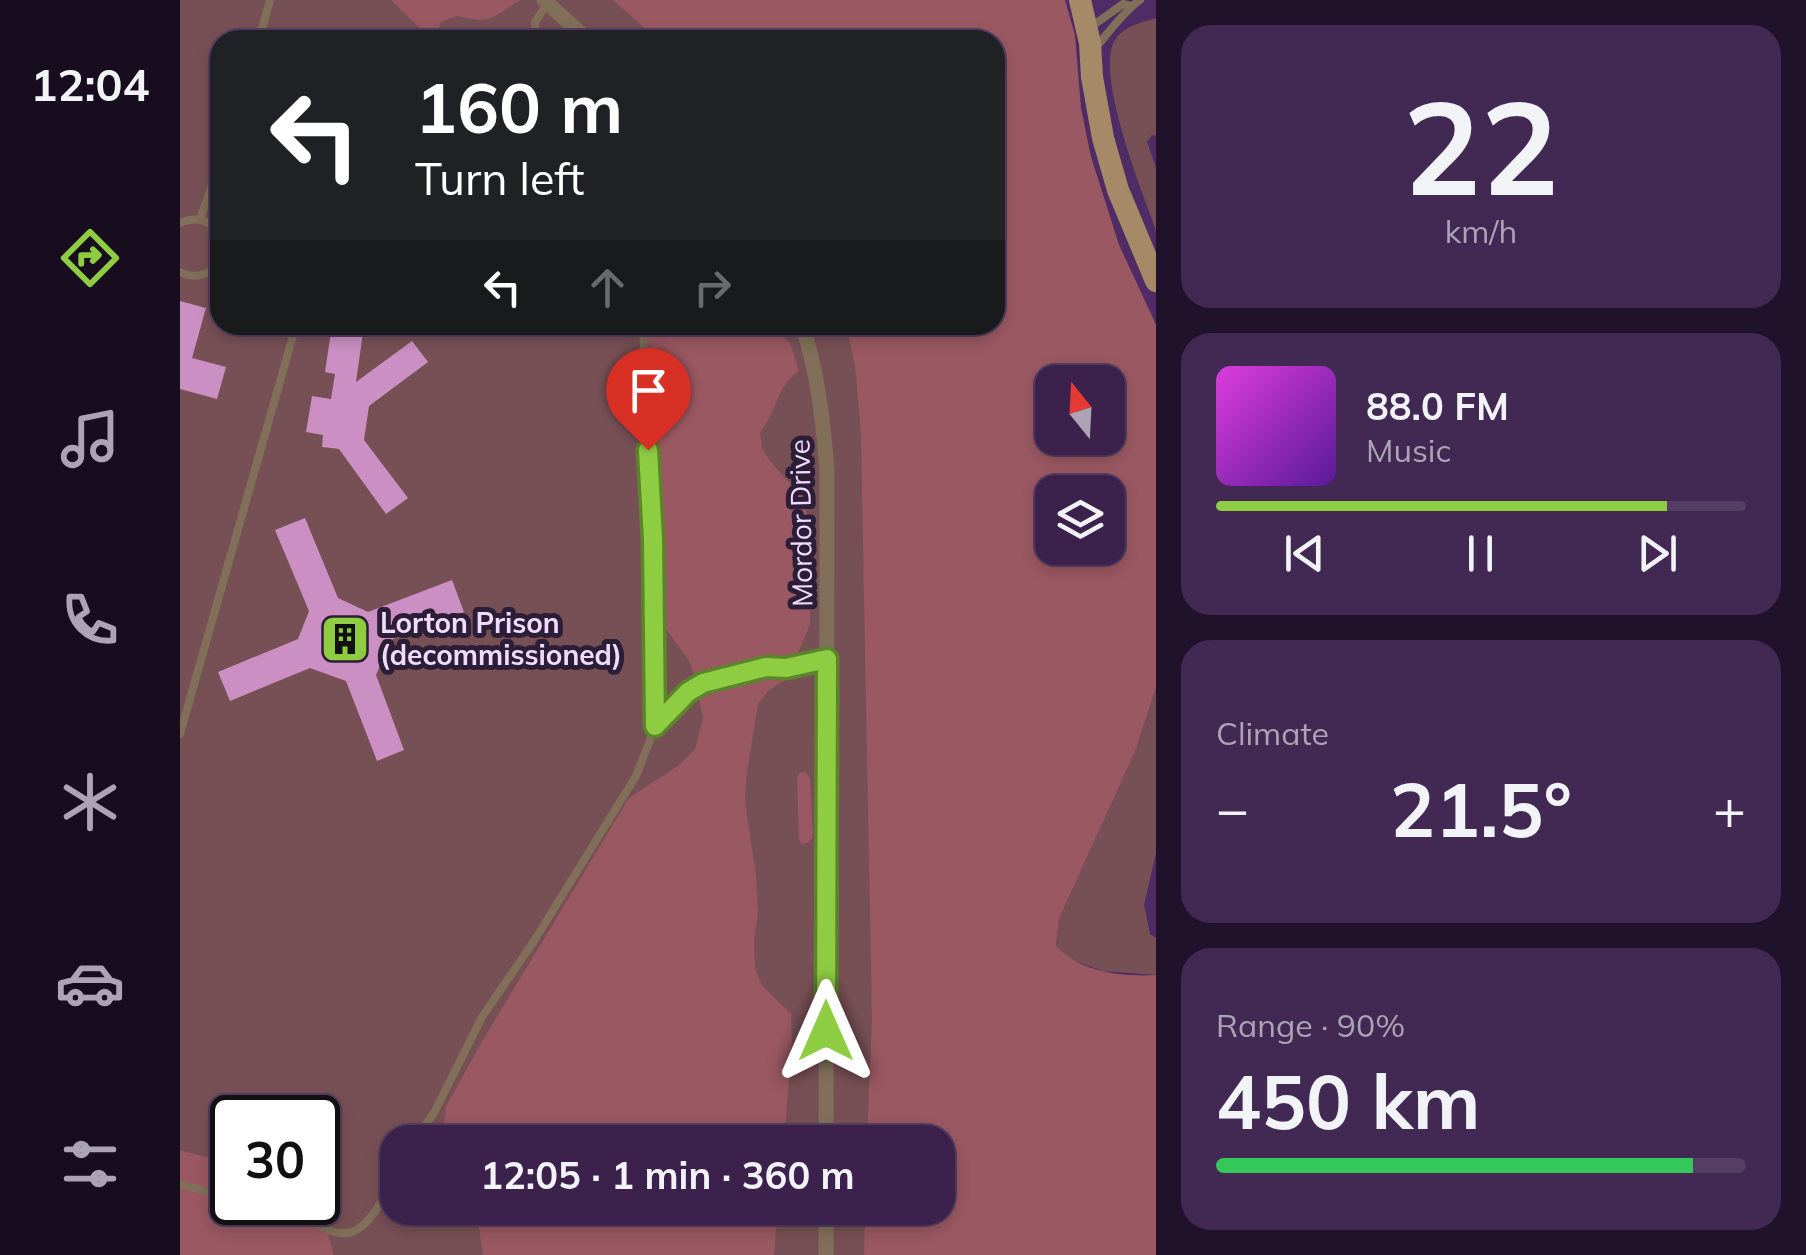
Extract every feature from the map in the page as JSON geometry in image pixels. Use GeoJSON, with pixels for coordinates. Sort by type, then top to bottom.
{"type":"FeatureCollection","features":[{"type":"Feature","properties":{"kind":"main road"},"geometry":{"type":"LineString","coordinates":[[1080,0],[1103,138],[1118,190],[1156,281]]}},
{"type":"Feature","properties":{"kind":"street"},"geometry":{"type":"LineString","coordinates":[[546,2],[577,30]]}},
{"type":"Feature","properties":{"kind":"street","name":"Mordor Drive"},"geometry":{"type":"LineString","coordinates":[[805,335],[823,413],[827,470],[826,1125]]}},
{"type":"Feature","properties":{"kind":"street"},"geometry":{"type":"LineString","coordinates":[[826,1225],[826,1255]]}},
{"type":"Feature","properties":{"kind":"lane"},"geometry":{"type":"LineString","coordinates":[[262,30],[270,0]]}},
{"type":"Feature","properties":{"kind":"lane"},"geometry":{"type":"LineString","coordinates":[[536,30],[535,22],[546,2]]}},
{"type":"Feature","properties":{"kind":"lane"},"geometry":{"type":"LineString","coordinates":[[1087,29],[1123,4],[1135,3]]}},
{"type":"Feature","properties":{"kind":"lane"},"geometry":{"type":"LineString","coordinates":[[1091,53],[1135,3]]}},
{"type":"Feature","properties":{"kind":"lane"},"geometry":{"type":"LineString","coordinates":[[200,220],[210,191]]}},
{"type":"Feature","properties":{"kind":"lane"},"geometry":{"type":"LineString","coordinates":[[180,223],[192,219],[210,224]]}},
{"type":"Feature","properties":{"kind":"lane"},"geometry":{"type":"LineString","coordinates":[[180,272],[195,276],[210,271]]}},
{"type":"Feature","properties":{"kind":"lane"},"geometry":{"type":"LineString","coordinates":[[180,734],[293,335]]}},
{"type":"Feature","properties":{"kind":"lane"},"geometry":{"type":"LineString","coordinates":[[426,1125],[482,1017],[636,776],[655,726],[653,540],[643,335]]}},
{"type":"Feature","properties":{"kind":"lane"},"geometry":{"type":"LineString","coordinates":[[655,726],[688,692],[703,683],[766,667],[786,668],[827,659]]}},
{"type":"Feature","properties":{"kind":"lane"},"geometry":{"type":"LineString","coordinates":[[180,1184],[210,1192]]}},
{"type":"Feature","properties":{"kind":"lane"},"geometry":{"type":"LineString","coordinates":[[316,1225],[346,1234],[353,1232],[367,1222],[380,1201]]}},
{"type":"Feature","properties":{"kind":"shaded area"},"geometry":{"type":"Polygon","coordinates":[[[180,0],[887,0],[941,30],[210,30],[210,335],[1005,335],[1005,308],[1091,157],[1119,245],[1156,325],[1156,615],[960,1034],[1156,1255],[180,1255],[180,0]]]}},
{"type":"Feature","properties":{"kind":"shaded area"},"geometry":{"type":"Polygon","coordinates":[[[391,0],[520,0],[492,18],[457,16],[441,22],[438,30],[422,30],[391,0]]]}},
{"type":"Feature","properties":{"kind":"shaded area"},"geometry":{"type":"Polygon","coordinates":[[[613,0],[1065,0],[1075,35],[1081,108],[1091,157],[1119,245],[1156,325],[1156,688],[1135,752],[1059,919],[1056,946],[1077,962],[1102,971],[1156,975],[1156,1255],[864,1255],[865,1225],[955,1225],[955,1125],[868,1125],[872,1019],[861,435],[848,335],[1005,335],[1005,30],[647,30],[613,0]]]}},
{"type":"Feature","properties":{"kind":"shaded area"},"geometry":{"type":"Polygon","coordinates":[[[1156,18],[1156,136],[1152,135],[1147,142],[1156,168],[1156,230],[1115,105],[1110,56],[1123,31],[1156,18]]]}},
{"type":"Feature","properties":{"kind":"shaded area"},"geometry":{"type":"Polygon","coordinates":[[[648,335],[781,335],[790,343],[799,371],[785,386],[760,432],[762,448],[770,461],[804,500],[810,625],[787,678],[768,691],[758,704],[745,802],[756,875],[755,968],[761,984],[791,1014],[785,1125],[444,1125],[446,1106],[483,1040],[629,798],[678,766],[695,749],[703,718],[689,661],[666,629],[648,335]]]}},
{"type":"Feature","properties":{"kind":"shaded area"},"geometry":{"type":"Polygon","coordinates":[[[1156,688],[1156,853],[1144,905],[1150,934],[1156,938],[1156,975],[1103,971],[1069,959],[1056,947],[1059,919],[1135,752],[1156,688]]]}},
{"type":"Feature","properties":{"kind":"shaded area"},"geometry":{"type":"Polygon","coordinates":[[[800,772],[810,778],[813,837],[802,844],[797,778],[800,772]]]}},
{"type":"Feature","properties":{"kind":"shaded area"},"geometry":{"type":"Polygon","coordinates":[[[180,1150],[210,1158],[210,1225],[325,1225],[334,1255],[180,1255],[180,1150]]]}},
{"type":"Feature","properties":{"kind":"shaded area"},"geometry":{"type":"Polygon","coordinates":[[[479,1225],[777,1225],[774,1255],[483,1255],[479,1225]]]}},
{"type":"Feature","properties":{"kind":"building"},"geometry":{"type":"Polygon","coordinates":[[[180,301],[206,308],[192,358],[226,367],[217,399],[180,389],[180,301]]]}},
{"type":"Feature","properties":{"kind":"building"},"geometry":{"type":"Polygon","coordinates":[[[331,335],[363,335],[356,382],[412,341],[428,362],[369,406],[364,440],[408,498],[386,514],[339,449],[322,447],[323,435],[306,432],[312,396],[331,399],[335,374],[325,372],[331,335]]]}},
{"type":"Feature","properties":{"kind":"building","name":"Lorton Prison (decommissioned)"},"geometry":{"type":"Polygon","coordinates":[[[305,518],[338,598],[368,612],[452,580],[464,612],[391,640],[376,675],[404,750],[377,761],[346,681],[310,668],[230,701],[218,672],[298,639],[309,611],[275,530],[305,518]]]}},
{"type":"Feature","properties":{"kind":"place","name":"Lorton Prison (decommissioned)"},"geometry":{"type":"Point","coordinates":[345,639]}},
{"type":"Feature","properties":{"kind":"route"},"geometry":{"type":"LineString","coordinates":[[648,450],[655,726],[688,692],[703,683],[766,667],[786,668],[827,659],[826,1031]]}}]}
